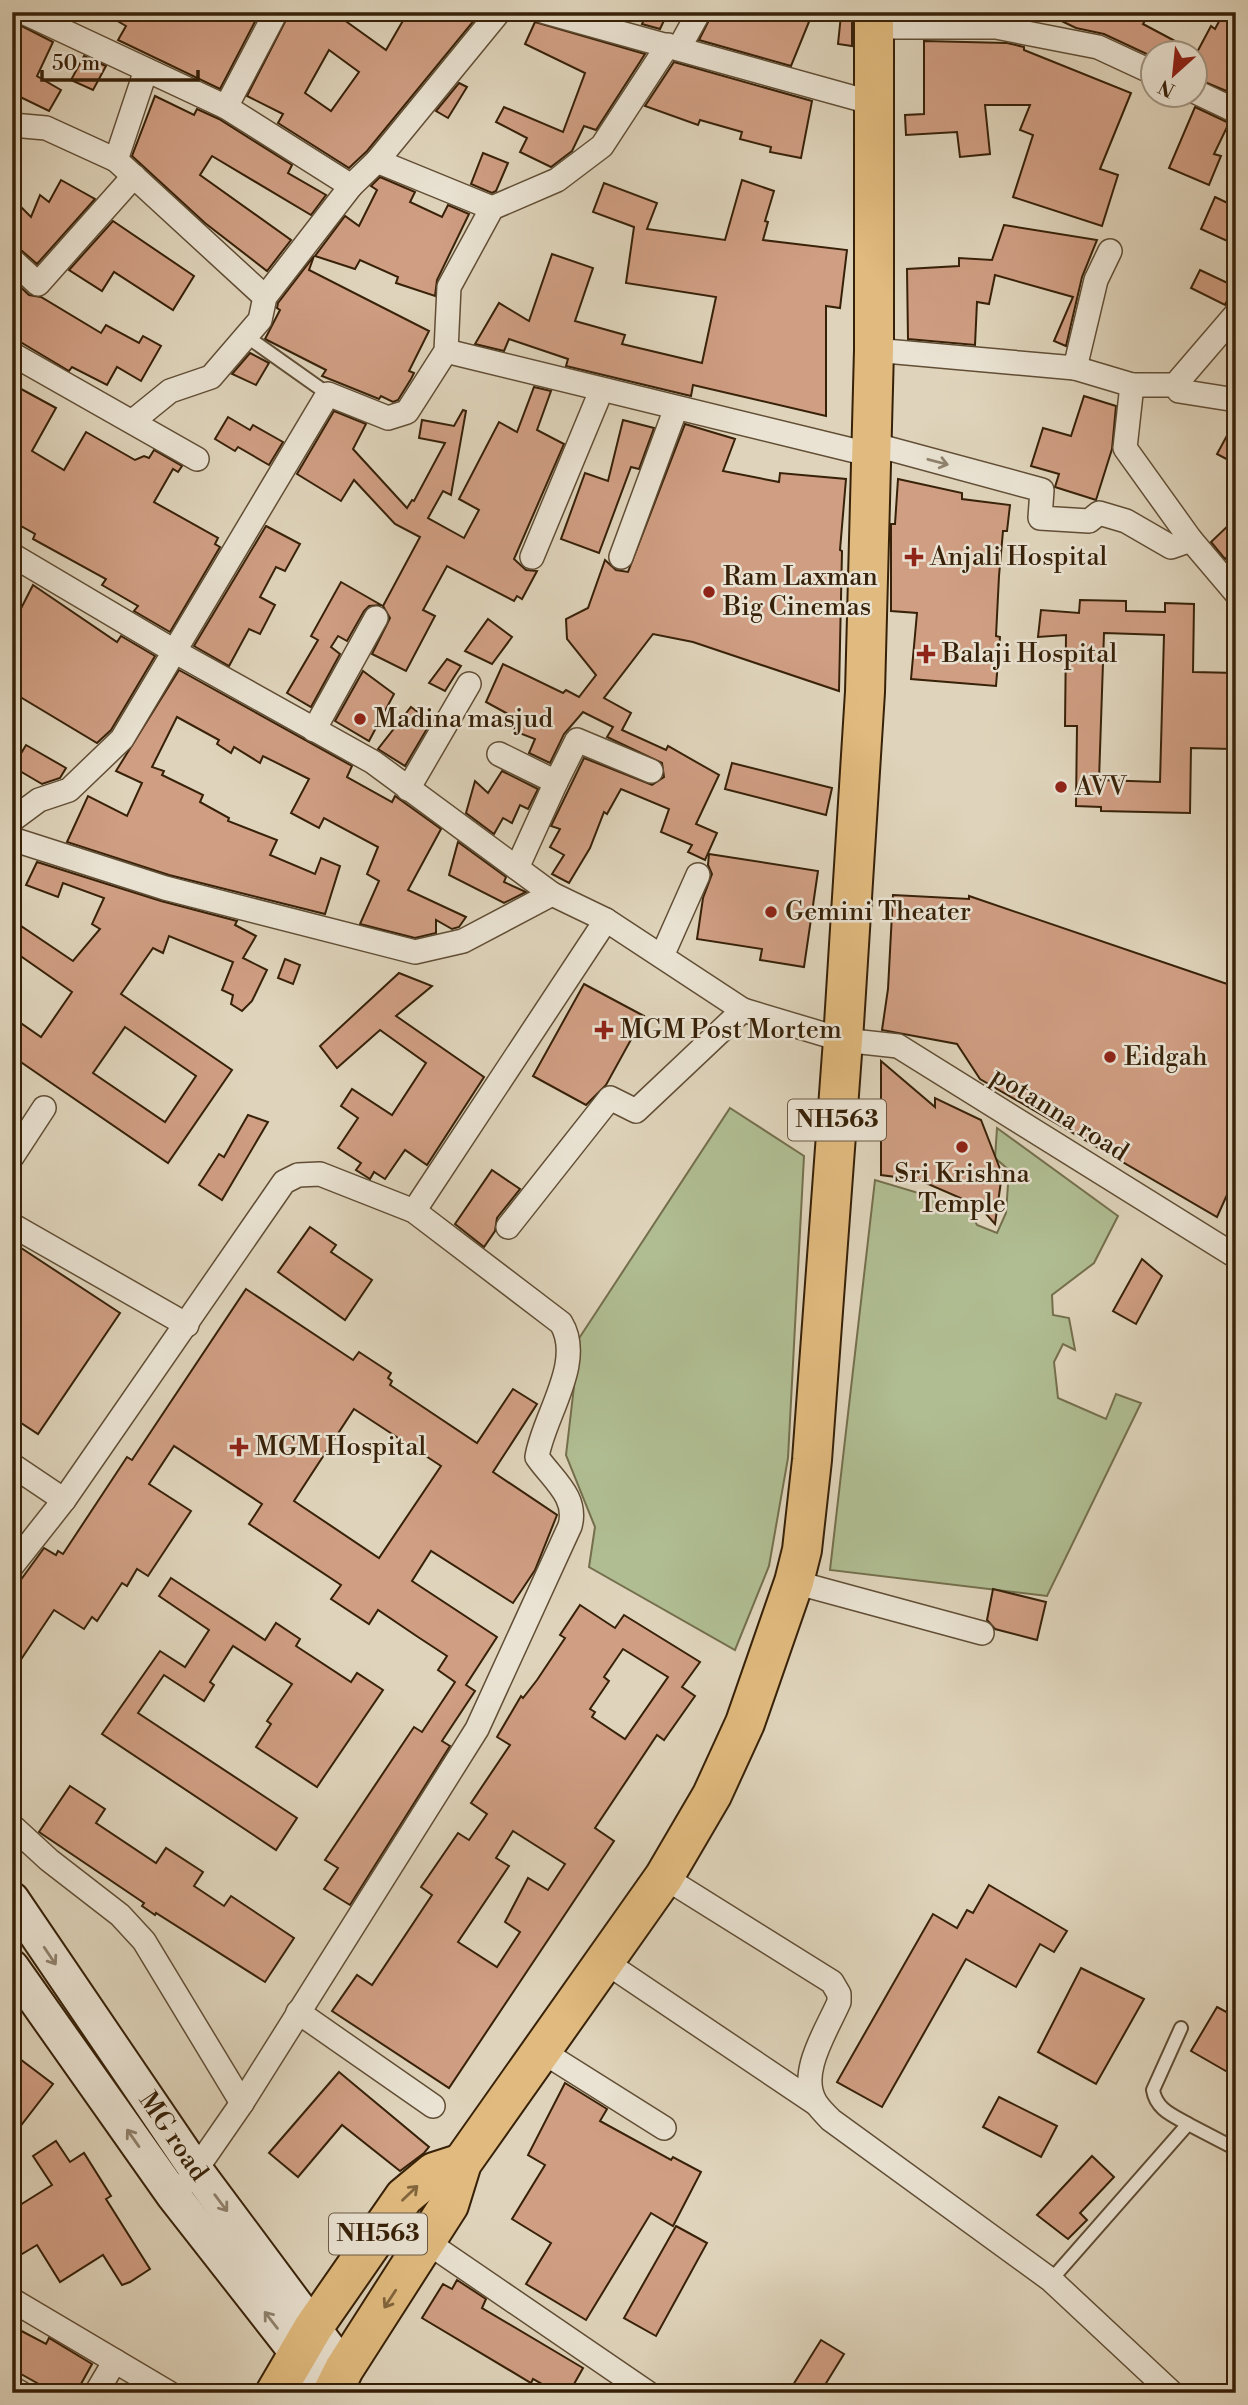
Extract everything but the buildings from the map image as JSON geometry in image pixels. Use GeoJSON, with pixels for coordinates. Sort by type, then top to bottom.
{"type":"FeatureCollection","features":[{"type":"Feature","properties":{"kind":"highway","name":"NH563"},"geometry":{"type":"LineString","coordinates":[[335,2385],[449,2205],[462,2162],[664,1877],[712,1795],[745,1723],[794,1582],[802,1550],[812,1460],[843,1040],[865,692],[874,350],[874,20]]}},
{"type":"Feature","properties":{"kind":"highway","name":"NH563"},"geometry":{"type":"LineString","coordinates":[[275,2393],[305,2340],[404,2197],[434,2172],[462,2162]]}},
{"type":"Feature","properties":{"kind":"main road","name":"MG road"},"geometry":{"type":"LineString","coordinates":[[12,1899],[196,2171],[335,2385]]}},
{"type":"Feature","properties":{"kind":"main road","name":"MG road"},"geometry":{"type":"LineString","coordinates":[[12,1967],[173,2195],[305,2340]]}},
{"type":"Feature","properties":{"kind":"street"},"geometry":{"type":"LineString","coordinates":[[23,12],[226,107],[351,186]]}},
{"type":"Feature","properties":{"kind":"street"},"geometry":{"type":"LineString","coordinates":[[226,107],[276,12]]}},
{"type":"Feature","properties":{"kind":"street"},"geometry":{"type":"LineString","coordinates":[[133,421],[170,391],[211,377],[260,320],[265,297],[351,186],[377,161],[499,12]]}},
{"type":"Feature","properties":{"kind":"street"},"geometry":{"type":"LineString","coordinates":[[545,12],[873,103]]}},
{"type":"Feature","properties":{"kind":"street"},"geometry":{"type":"LineString","coordinates":[[12,820],[39,800],[69,790],[122,739],[328,394],[388,418],[395,418],[407,412],[446,351],[449,287],[492,208],[557,180],[602,146],[699,12]]}},
{"type":"Feature","properties":{"kind":"street"},"geometry":{"type":"LineString","coordinates":[[874,20],[996,27],[1098,47],[1140,67]]}},
{"type":"Feature","properties":{"kind":"street"},"geometry":{"type":"LineString","coordinates":[[117,160],[146,70]]}},
{"type":"Feature","properties":{"kind":"street"},"geometry":{"type":"LineString","coordinates":[[1210,99],[1236,111]]}},
{"type":"Feature","properties":{"kind":"street"},"geometry":{"type":"LineString","coordinates":[[12,125],[46,128],[117,160],[265,297]]}},
{"type":"Feature","properties":{"kind":"street"},"geometry":{"type":"LineString","coordinates":[[377,161],[492,208]]}},
{"type":"Feature","properties":{"kind":"street"},"geometry":{"type":"LineString","coordinates":[[12,260],[38,284],[134,176]]}},
{"type":"Feature","properties":{"kind":"street"},"geometry":{"type":"LineString","coordinates":[[1075,368],[1096,280],[1110,251]]}},
{"type":"Feature","properties":{"kind":"street"},"geometry":{"type":"LineString","coordinates":[[874,350],[1075,368],[1132,385],[1175,385],[1236,314]]}},
{"type":"Feature","properties":{"kind":"street"},"geometry":{"type":"LineString","coordinates":[[446,351],[601,391],[1042,490],[1040,518],[1089,521],[1099,513],[1126,521],[1171,547],[1191,540]]}},
{"type":"Feature","properties":{"kind":"street"},"geometry":{"type":"LineString","coordinates":[[12,354],[197,459]]}},
{"type":"Feature","properties":{"kind":"street"},"geometry":{"type":"LineString","coordinates":[[1132,385],[1125,448],[1191,540],[1235,590]]}},
{"type":"Feature","properties":{"kind":"street"},"geometry":{"type":"LineString","coordinates":[[1175,385],[1179,391],[1236,400]]}},
{"type":"Feature","properties":{"kind":"street"},"geometry":{"type":"LineString","coordinates":[[532,557],[601,391]]}},
{"type":"Feature","properties":{"kind":"street"},"geometry":{"type":"LineString","coordinates":[[621,556],[676,408]]}},
{"type":"Feature","properties":{"kind":"street","name":"potanna road"},"geometry":{"type":"LineString","coordinates":[[12,555],[174,651],[373,762],[552,894],[606,920],[743,1010],[843,1040],[898,1046],[1235,1252]]}},
{"type":"Feature","properties":{"kind":"street"},"geometry":{"type":"LineString","coordinates":[[314,730],[376,618]]}},
{"type":"Feature","properties":{"kind":"street"},"geometry":{"type":"LineString","coordinates":[[408,789],[469,684]]}},
{"type":"Feature","properties":{"kind":"street"},"geometry":{"type":"LineString","coordinates":[[516,868],[577,740],[651,771]]}},
{"type":"Feature","properties":{"kind":"street"},"geometry":{"type":"LineString","coordinates":[[499,754],[556,782]]}},
{"type":"Feature","properties":{"kind":"street"},"geometry":{"type":"LineString","coordinates":[[12,839],[165,888],[415,952],[463,941],[552,894]]}},
{"type":"Feature","properties":{"kind":"street"},"geometry":{"type":"LineString","coordinates":[[662,956],[698,875]]}},
{"type":"Feature","properties":{"kind":"street"},"geometry":{"type":"LineString","coordinates":[[414,1210],[606,920]]}},
{"type":"Feature","properties":{"kind":"street"},"geometry":{"type":"LineString","coordinates":[[508,1227],[610,1098],[636,1111],[743,1010]]}},
{"type":"Feature","properties":{"kind":"street"},"geometry":{"type":"LineString","coordinates":[[12,1157],[44,1108]]}},
{"type":"Feature","properties":{"kind":"street"},"geometry":{"type":"LineString","coordinates":[[12,1566],[64,1500],[284,1182],[298,1175],[320,1174],[414,1210],[561,1323],[567,1332],[565,1371],[540,1438],[537,1457],[570,1501],[574,1511],[477,1729],[242,2103],[196,2171],[173,2195]]}},
{"type":"Feature","properties":{"kind":"street"},"geometry":{"type":"LineString","coordinates":[[12,1225],[187,1325]]}},
{"type":"Feature","properties":{"kind":"street"},"geometry":{"type":"LineString","coordinates":[[12,1465],[64,1500]]}},
{"type":"Feature","properties":{"kind":"street"},"geometry":{"type":"LineString","coordinates":[[794,1582],[982,1633]]}},
{"type":"Feature","properties":{"kind":"street"},"geometry":{"type":"LineString","coordinates":[[12,1826],[49,1860],[120,1914],[144,1941],[242,2103]]}},
{"type":"Feature","properties":{"kind":"street"},"geometry":{"type":"LineString","coordinates":[[664,1877],[832,1982],[839,1994],[839,2002],[811,2066],[809,2086],[815,2103]]}},
{"type":"Feature","properties":{"kind":"street"},"geometry":{"type":"LineString","coordinates":[[604,1961],[815,2103],[831,2120],[1051,2280],[1172,2393]]}},
{"type":"Feature","properties":{"kind":"street"},"geometry":{"type":"LineString","coordinates":[[298,2012],[433,2106]]}},
{"type":"Feature","properties":{"kind":"street"},"geometry":{"type":"LineString","coordinates":[[540,2050],[664,2128]]}},
{"type":"Feature","properties":{"kind":"street"},"geometry":{"type":"LineString","coordinates":[[427,2242],[648,2393]]}},
{"type":"Feature","properties":{"kind":"street"},"geometry":{"type":"LineString","coordinates":[[12,2300],[169,2393]]}},
{"type":"Feature","properties":{"kind":"street"},"geometry":{"type":"LineString","coordinates":[[96,2393],[115,2361]]}},
{"type":"Feature","properties":{"kind":"street"},"geometry":{"type":"LineString","coordinates":[[12,2388],[21,2393]]}},
{"type":"Feature","properties":{"kind":"lane"},"geometry":{"type":"LineString","coordinates":[[246,336],[328,394]]}},
{"type":"Feature","properties":{"kind":"lane"},"geometry":{"type":"LineString","coordinates":[[1181,2028],[1153,2090],[1154,2099],[1162,2110],[1236,2149]]}},
{"type":"Feature","properties":{"kind":"lane"},"geometry":{"type":"LineString","coordinates":[[1051,2280],[1188,2124]]}},
{"type":"Feature","properties":{"kind":"green space"},"geometry":{"type":"Polygon","coordinates":[[[730,1108],[804,1156],[788,1458],[769,1566],[735,1650],[589,1567],[595,1527],[566,1455],[575,1378],[574,1346],[730,1108]]]}},
{"type":"Feature","properties":{"kind":"green space"},"geometry":{"type":"Polygon","coordinates":[[[997,1128],[1118,1216],[1094,1263],[1052,1295],[1053,1315],[1069,1318],[1075,1350],[1063,1344],[1054,1362],[1058,1398],[1106,1419],[1116,1394],[1141,1403],[1047,1596],[830,1570],[875,1180],[969,1208],[977,1225],[997,1233],[1006,1213],[1009,1170],[995,1158],[997,1128]]]}},
{"type":"Feature","properties":{"kind":"place","name":"Anjali Hospital"},"geometry":{"type":"Point","coordinates":[914,557]}},
{"type":"Feature","properties":{"kind":"place","name":"Ram Laxman Big Cinemas"},"geometry":{"type":"Point","coordinates":[709,592]}},
{"type":"Feature","properties":{"kind":"place","name":"Balaji Hospital"},"geometry":{"type":"Point","coordinates":[926,654]}},
{"type":"Feature","properties":{"kind":"place","name":"Madina masjud"},"geometry":{"type":"Point","coordinates":[360,719]}},
{"type":"Feature","properties":{"kind":"place","name":"AVV"},"geometry":{"type":"Point","coordinates":[1061,787]}},
{"type":"Feature","properties":{"kind":"place","name":"Gemini Theater"},"geometry":{"type":"Point","coordinates":[771,912]}},
{"type":"Feature","properties":{"kind":"place","name":"MGM Post Mortem"},"geometry":{"type":"Point","coordinates":[604,1030]}},
{"type":"Feature","properties":{"kind":"place","name":"Eidgah"},"geometry":{"type":"Point","coordinates":[1110,1057]}},
{"type":"Feature","properties":{"kind":"place","name":"Sri Krishna Temple"},"geometry":{"type":"Point","coordinates":[962,1147]}},
{"type":"Feature","properties":{"kind":"place","name":"MGM Hospital"},"geometry":{"type":"Point","coordinates":[239,1447]}}]}
